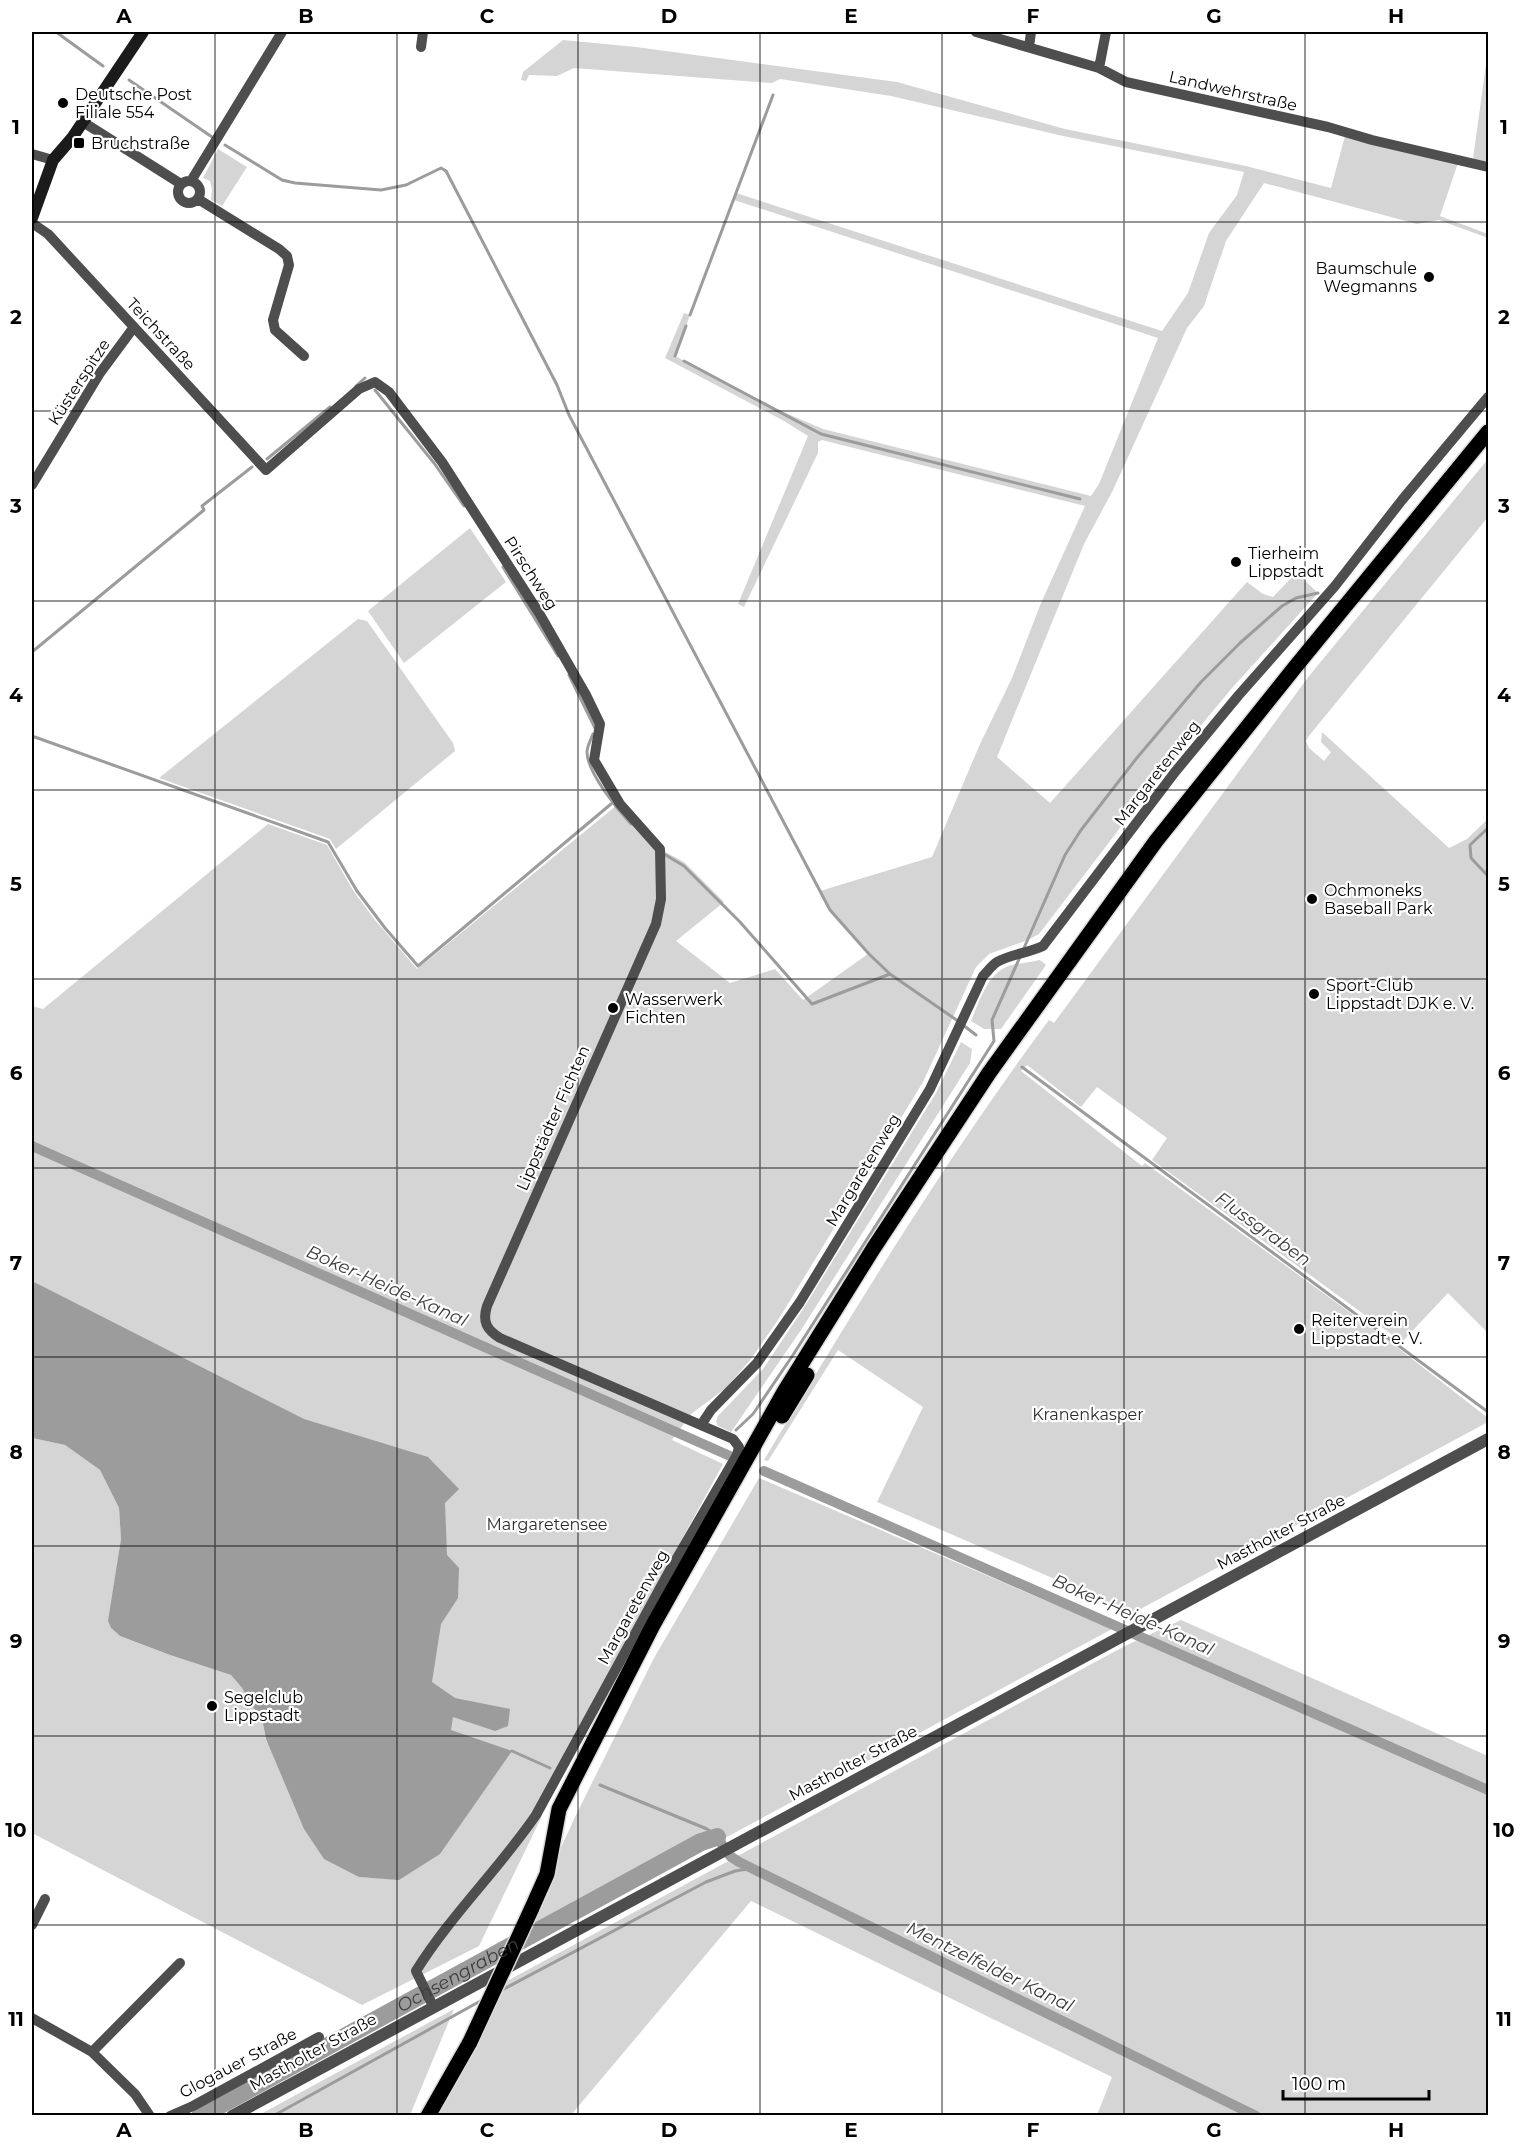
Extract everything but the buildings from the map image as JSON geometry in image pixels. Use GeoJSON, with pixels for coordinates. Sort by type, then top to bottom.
{"type":"FeatureCollection","features":[{"type":"Feature","properties":{"kind":"main road"},"geometry":{"type":"LineString","coordinates":[[32,218],[53,160],[83,122],[143,32]]}},
{"type":"Feature","properties":{"kind":"main road"},"geometry":{"type":"LineString","coordinates":[[534,1911],[547,1874],[559,1809],[653,1625],[784,1392],[873,1249],[989,1072],[1156,841],[1288,675],[1488,432]]}},
{"type":"Feature","properties":{"kind":"main road"},"geometry":{"type":"LineString","coordinates":[[436,2115],[552,1875],[568,1814],[649,1655],[779,1421],[881,1254],[998,1078],[1164,847],[1488,448]]}},
{"type":"Feature","properties":{"kind":"main road"},"geometry":{"type":"LineString","coordinates":[[428,2115],[472,2042]]}},
{"type":"Feature","properties":{"kind":"street"},"geometry":{"type":"LineString","coordinates":[[198,199],[189,203],[182,200],[178,190],[186,182],[282,32]]}},
{"type":"Feature","properties":{"kind":"street"},"geometry":{"type":"LineString","coordinates":[[421,47],[423,32]]}},
{"type":"Feature","properties":{"kind":"street","name":"Landwehrstraße"},"geometry":{"type":"LineString","coordinates":[[975,32],[1099,68],[1126,82],[1488,167]]}},
{"type":"Feature","properties":{"kind":"street"},"geometry":{"type":"LineString","coordinates":[[1029,47],[1031,32]]}},
{"type":"Feature","properties":{"kind":"street"},"geometry":{"type":"LineString","coordinates":[[1099,68],[1106,32]]}},
{"type":"Feature","properties":{"kind":"street"},"geometry":{"type":"LineString","coordinates":[[83,122],[200,188],[198,199]]}},
{"type":"Feature","properties":{"kind":"street"},"geometry":{"type":"LineString","coordinates":[[32,154],[53,160]]}},
{"type":"Feature","properties":{"kind":"street"},"geometry":{"type":"LineString","coordinates":[[198,199],[287,256],[289,265],[273,320],[275,330],[304,356]]}},
{"type":"Feature","properties":{"kind":"street","name":"Teichstraße"},"geometry":{"type":"LineString","coordinates":[[32,223],[48,234],[266,470]]}},
{"type":"Feature","properties":{"kind":"street","name":"Küsterspitze"},"geometry":{"type":"LineString","coordinates":[[32,485],[100,373],[134,327]]}},
{"type":"Feature","properties":{"kind":"street","name":"Pirschweg"},"geometry":{"type":"LineString","coordinates":[[266,470],[359,389],[375,382],[389,392],[442,462],[539,613],[586,694],[600,724],[594,760],[620,804],[660,849],[661,899],[656,924]]}},
{"type":"Feature","properties":{"kind":"street","name":"Margaretenweg"},"geometry":{"type":"LineString","coordinates":[[432,2003],[416,1971],[435,1940],[513,1848],[536,1815],[670,1570],[737,1455],[739,1447],[733,1439],[701,1425],[711,1410],[757,1363],[800,1302],[930,1089],[983,976],[996,963],[1043,946],[1182,764],[1238,696],[1335,586],[1402,500],[1488,397]]}},
{"type":"Feature","properties":{"kind":"street","name":"Lippstädter Fichten"},"geometry":{"type":"LineString","coordinates":[[656,924],[487,1306],[486,1325],[500,1338],[701,1425]]}},
{"type":"Feature","properties":{"kind":"street","name":"Mastholter Straße"},"geometry":{"type":"LineString","coordinates":[[232,2115],[432,2003],[715,1856],[1488,1439]]}},
{"type":"Feature","properties":{"kind":"street"},"geometry":{"type":"LineString","coordinates":[[32,1925],[45,1899]]}},
{"type":"Feature","properties":{"kind":"street"},"geometry":{"type":"LineString","coordinates":[[92,2052],[180,1963]]}},
{"type":"Feature","properties":{"kind":"street"},"geometry":{"type":"LineString","coordinates":[[32,2018],[92,2052],[135,2094],[150,2115]]}},
{"type":"Feature","properties":{"kind":"street","name":"Glogauer Straße"},"geometry":{"type":"LineString","coordinates":[[170,2115],[193,2106],[319,2037]]}},
{"type":"Feature","properties":{"kind":"green space"},"geometry":{"type":"Polygon","coordinates":[[[563,40],[636,47],[897,82],[1065,129],[1246,166],[1331,188],[1345,136],[1458,163],[1440,216],[1488,234],[1488,238],[1439,220],[1417,224],[1264,183],[1226,241],[1204,306],[1187,328],[1113,490],[1084,544],[997,757],[1050,803],[1247,582],[1263,594],[1273,597],[1293,576],[1299,575],[1318,593],[1232,688],[1168,765],[1039,934],[989,954],[976,967],[923,1082],[780,1317],[751,1359],[726,1388],[691,1414],[672,1440],[723,1464],[553,1775],[541,1818],[479,1946],[362,2005],[32,1833],[32,1438],[65,1445],[100,1470],[119,1508],[121,1539],[109,1621],[111,1628],[120,1636],[231,1675],[242,1688],[263,1724],[266,1740],[359,1877],[400,1879],[32,1339],[32,1006],[43,1009],[268,824],[327,845],[354,892],[417,969],[617,805],[656,847],[684,862],[724,902],[676,941],[730,983],[775,969],[803,1000],[868,954],[830,910],[820,891],[932,857],[980,744],[1012,678],[1041,603],[1085,506],[822,440],[818,442],[818,453],[744,607],[738,604],[808,436],[665,358],[684,313],[690,315],[675,356],[767,405],[823,429],[1091,496],[1099,484],[1158,338],[734,200],[736,193],[1162,331],[1188,293],[1209,233],[1237,195],[1244,172],[1063,136],[891,96],[780,79],[772,83],[574,68],[557,76],[529,75],[526,81],[521,80],[523,72],[563,40]]]}},
{"type":"Feature","properties":{"kind":"green space"},"geometry":{"type":"Polygon","coordinates":[[[1488,49],[1488,144],[1486,162],[1473,159],[1488,49]]]}},
{"type":"Feature","properties":{"kind":"green space"},"geometry":{"type":"Polygon","coordinates":[[[218,149],[247,167],[222,206],[211,200],[210,181],[203,178],[218,149]]]}},
{"type":"Feature","properties":{"kind":"green space","name":"Kranenkasper"},"geometry":{"type":"Polygon","coordinates":[[[1488,459],[1488,517],[1306,741],[1309,748],[1324,761],[1331,752],[1321,742],[1322,732],[1449,848],[1467,839],[1488,819],[1488,1333],[1448,1293],[1402,1342],[1152,1160],[1167,1138],[1097,1087],[1081,1107],[1027,1065],[1021,1071],[1142,1166],[1145,1163],[1389,1341],[1488,1418],[1488,1422],[1133,1613],[877,1502],[923,1407],[838,1350],[768,1461],[764,1460],[901,1236],[973,1127],[1049,1020],[1054,1023],[1309,676],[1488,459]]]}},
{"type":"Feature","properties":{"kind":"green space"},"geometry":{"type":"Polygon","coordinates":[[[470,528],[506,582],[404,663],[368,611],[470,528]]]}},
{"type":"Feature","properties":{"kind":"green space"},"geometry":{"type":"Polygon","coordinates":[[[358,619],[367,621],[453,743],[455,751],[336,849],[330,839],[159,778],[358,619]]]}},
{"type":"Feature","properties":{"kind":"green space"},"geometry":{"type":"Polygon","coordinates":[[[1040,960],[1046,965],[1001,1029],[984,1029],[971,1021],[986,987],[997,973],[1012,965],[1040,960]]]}},
{"type":"Feature","properties":{"kind":"green space"},"geometry":{"type":"Polygon","coordinates":[[[961,1042],[972,1049],[970,1063],[801,1330],[731,1432],[718,1426],[716,1422],[718,1416],[763,1369],[805,1306],[936,1093],[961,1042]]]}},
{"type":"Feature","properties":{"kind":"green space"},"geometry":{"type":"Polygon","coordinates":[[[759,1478],[1112,1629],[512,1953],[576,1815],[654,1658],[759,1478]]]}},
{"type":"Feature","properties":{"kind":"green space"},"geometry":{"type":"Polygon","coordinates":[[[1181,1620],[1488,1756],[1488,2115],[1097,2115],[1112,2077],[751,1901],[571,2115],[438,2116],[469,2041],[496,1987],[1123,1647],[1181,1620]]]}},
{"type":"Feature","properties":{"kind":"green space"},"geometry":{"type":"Polygon","coordinates":[[[454,2009],[410,2115],[259,2115],[454,2009]]]}},
{"type":"Feature","properties":{"kind":"shaded area","name":"Margaretensee"},"geometry":{"type":"Polygon","coordinates":[[[32,1281],[304,1419],[428,1457],[459,1489],[445,1503],[447,1555],[459,1568],[458,1598],[441,1624],[432,1682],[455,1698],[510,1709],[508,1726],[495,1731],[453,1717],[451,1730],[512,1751],[440,1854],[399,1880],[359,1877],[324,1859],[304,1829],[266,1739],[263,1724],[242,1688],[231,1675],[120,1636],[111,1628],[108,1621],[121,1539],[119,1508],[100,1470],[65,1445],[32,1438],[32,1281]]]}},
{"type":"Feature","properties":{"kind":"waterway"},"geometry":{"type":"LineString","coordinates":[[56,32],[103,66]]}},
{"type":"Feature","properties":{"kind":"waterway"},"geometry":{"type":"LineString","coordinates":[[129,80],[212,137]]}},
{"type":"Feature","properties":{"kind":"waterway"},"geometry":{"type":"LineString","coordinates":[[690,315],[773,95]]}},
{"type":"Feature","properties":{"kind":"waterway"},"geometry":{"type":"LineString","coordinates":[[225,145],[282,180],[295,183],[381,190],[406,185],[441,168],[446,171],[557,385],[569,415],[830,910],[890,974],[958,1021]]}},
{"type":"Feature","properties":{"kind":"waterway"},"geometry":{"type":"LineString","coordinates":[[675,356],[686,326]]}},
{"type":"Feature","properties":{"kind":"waterway"},"geometry":{"type":"LineString","coordinates":[[684,361],[821,434],[1080,499]]}},
{"type":"Feature","properties":{"kind":"waterway"},"geometry":{"type":"LineString","coordinates":[[356,386],[365,378]]}},
{"type":"Feature","properties":{"kind":"waterway"},"geometry":{"type":"LineString","coordinates":[[375,390],[434,463],[464,506]]}},
{"type":"Feature","properties":{"kind":"waterway"},"geometry":{"type":"LineString","coordinates":[[267,459],[330,407]]}},
{"type":"Feature","properties":{"kind":"waterway"},"geometry":{"type":"LineString","coordinates":[[32,652],[204,510],[202,506],[252,467]]}},
{"type":"Feature","properties":{"kind":"waterway"},"geometry":{"type":"LineString","coordinates":[[503,567],[558,656]]}},
{"type":"Feature","properties":{"kind":"waterway"},"geometry":{"type":"LineString","coordinates":[[1024,948],[1065,855],[1081,830],[1136,759],[1201,682],[1240,643],[1282,606],[1296,598],[1318,593]]}},
{"type":"Feature","properties":{"kind":"waterway"},"geometry":{"type":"LineString","coordinates":[[569,675],[595,728]]}},
{"type":"Feature","properties":{"kind":"waterway"},"geometry":{"type":"LineString","coordinates":[[593,734],[587,752],[592,770],[611,800],[631,824]]}},
{"type":"Feature","properties":{"kind":"waterway"},"geometry":{"type":"LineString","coordinates":[[32,736],[328,842],[357,891],[418,966],[611,804]]}},
{"type":"Feature","properties":{"kind":"waterway"},"geometry":{"type":"LineString","coordinates":[[1488,828],[1470,845],[1471,858],[1488,876]]}},
{"type":"Feature","properties":{"kind":"waterway"},"geometry":{"type":"LineString","coordinates":[[664,854],[684,866],[740,922],[812,1004],[890,974]]}},
{"type":"Feature","properties":{"kind":"waterway"},"geometry":{"type":"LineString","coordinates":[[736,1430],[753,1414],[793,1355],[994,1041],[992,1020],[1020,957]]}},
{"type":"Feature","properties":{"kind":"waterway","name":"Flussgraben"},"geometry":{"type":"LineString","coordinates":[[963,1025],[976,1035]]}},
{"type":"Feature","properties":{"kind":"waterway","name":"Flussgraben"},"geometry":{"type":"LineString","coordinates":[[1022,1067],[1488,1412]]}},
{"type":"Feature","properties":{"kind":"waterway","name":"Boker-Heide-Kanal"},"geometry":{"type":"LineString","coordinates":[[32,1146],[730,1456]]}},
{"type":"Feature","properties":{"kind":"waterway","name":"Boker-Heide-Kanal"},"geometry":{"type":"LineString","coordinates":[[764,1471],[1488,1790]]}},
{"type":"Feature","properties":{"kind":"waterway"},"geometry":{"type":"LineString","coordinates":[[512,1751],[550,1768]]}},
{"type":"Feature","properties":{"kind":"waterway"},"geometry":{"type":"LineString","coordinates":[[600,1785],[707,1829],[717,1837]]}},
{"type":"Feature","properties":{"kind":"waterway","name":"Mentzelfelder Kanal"},"geometry":{"type":"LineString","coordinates":[[717,1837],[730,1856],[739,1862],[1256,2116]]}},
{"type":"Feature","properties":{"kind":"waterway","name":"Ochsengraben"},"geometry":{"type":"LineString","coordinates":[[200,2116],[701,1842],[717,1837]]}},
{"type":"Feature","properties":{"kind":"waterway"},"geometry":{"type":"LineString","coordinates":[[500,1991],[706,1882],[735,1871],[754,1868]]}},
{"type":"Feature","properties":{"kind":"waterway"},"geometry":{"type":"LineString","coordinates":[[273,2116],[484,1999]]}},
{"type":"Feature","properties":{"kind":"place","name":"Deutsche Post Filiale 554"},"geometry":{"type":"Point","coordinates":[63,103]}},
{"type":"Feature","properties":{"kind":"place","name":"Bruchstraße"},"geometry":{"type":"Point","coordinates":[79,143]}},
{"type":"Feature","properties":{"kind":"place","name":"Baumschule Wegmanns"},"geometry":{"type":"Point","coordinates":[1429,277]}},
{"type":"Feature","properties":{"kind":"place","name":"Tierheim Lippstadt"},"geometry":{"type":"Point","coordinates":[1236,562]}},
{"type":"Feature","properties":{"kind":"place","name":"Ochmoneks Baseball Park"},"geometry":{"type":"Point","coordinates":[1312,899]}},
{"type":"Feature","properties":{"kind":"place","name":"Sport-Club Lippstadt DJK e. V."},"geometry":{"type":"Point","coordinates":[1314,994]}},
{"type":"Feature","properties":{"kind":"place","name":"Wasserwerk Fichten"},"geometry":{"type":"Point","coordinates":[613,1008]}},
{"type":"Feature","properties":{"kind":"place","name":"Reiterverein Lippstadt e. V."},"geometry":{"type":"Point","coordinates":[1299,1329]}},
{"type":"Feature","properties":{"kind":"place","name":"Segelclub Lippstadt"},"geometry":{"type":"Point","coordinates":[212,1706]}}]}
